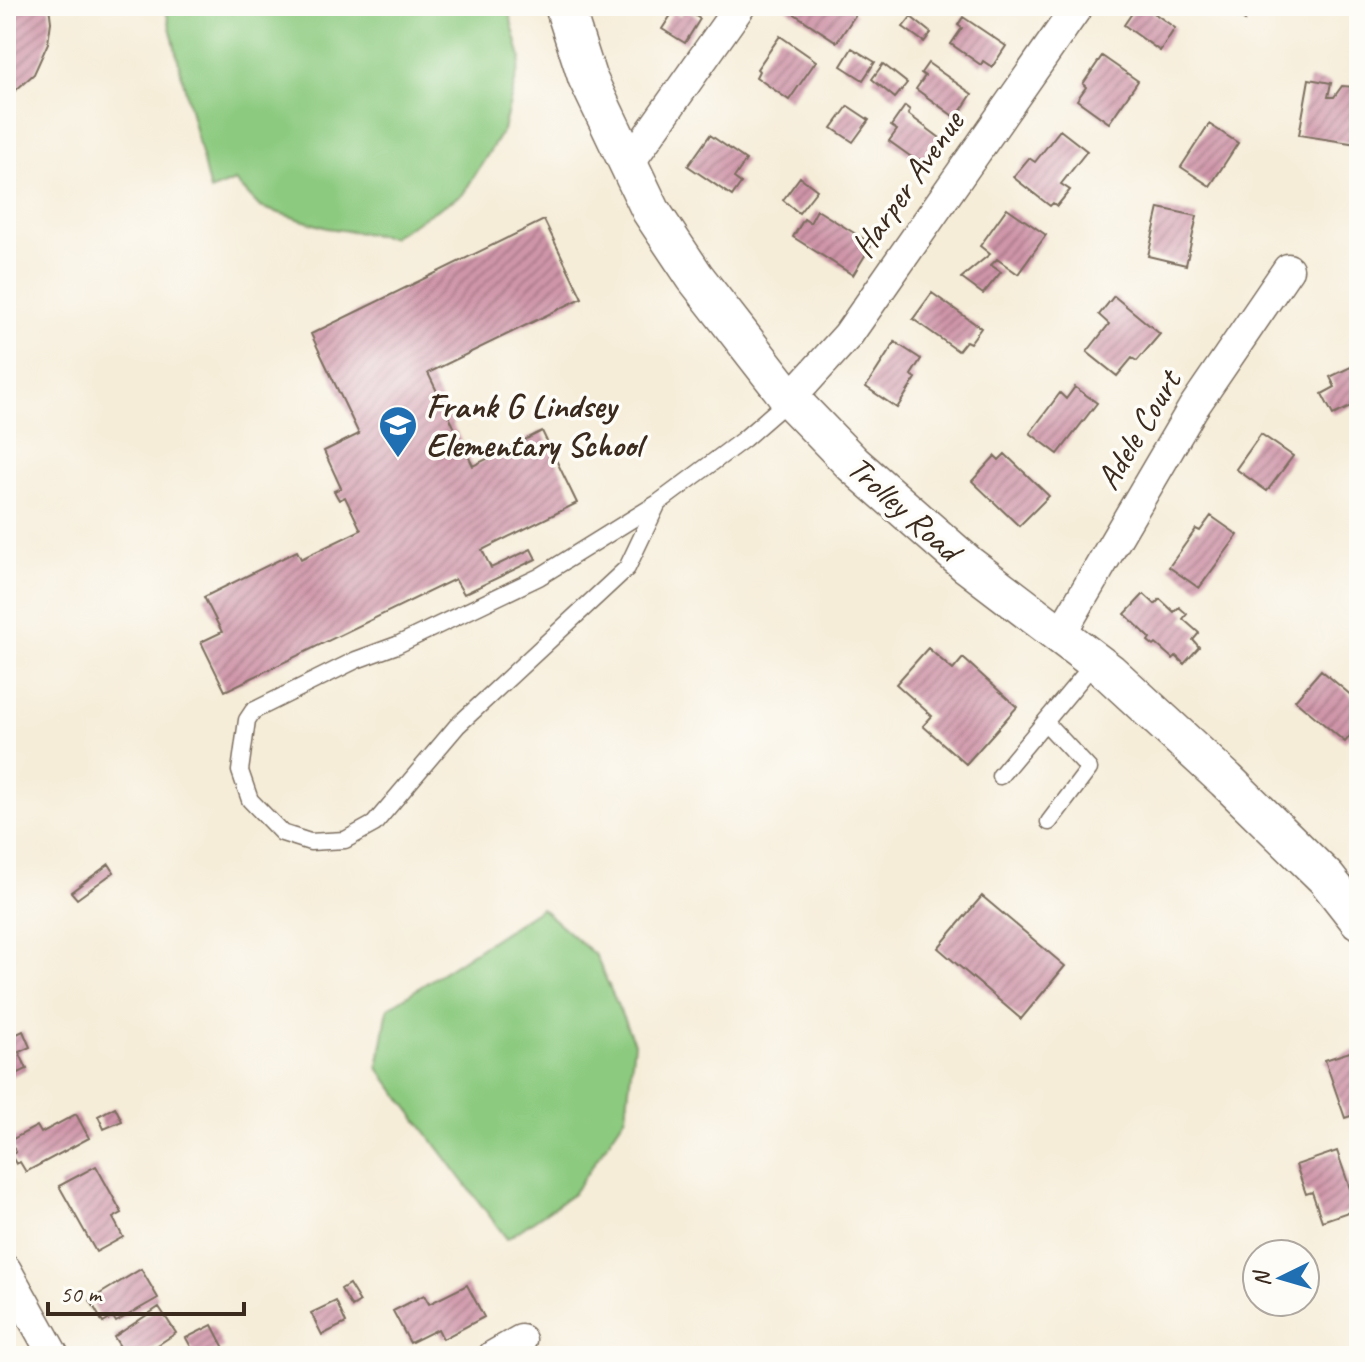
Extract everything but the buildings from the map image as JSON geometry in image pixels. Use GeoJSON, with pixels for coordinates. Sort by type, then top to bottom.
{"type":"FeatureCollection","features":[{"type":"Feature","properties":{"kind":"street","name":"Trolley Road"},"geometry":{"type":"LineString","coordinates":[[564,6],[587,77],[651,211],[695,277],[790,399],[853,464],[967,564],[1095,662],[1249,801],[1326,878],[1359,920]]}},
{"type":"Feature","properties":{"kind":"street"},"geometry":{"type":"LineString","coordinates":[[627,166],[740,6]]}},
{"type":"Feature","properties":{"kind":"street","name":"Harper Avenue"},"geometry":{"type":"LineString","coordinates":[[790,399],[848,335],[1078,6]]}},
{"type":"Feature","properties":{"kind":"street","name":"Adele Court"},"geometry":{"type":"LineString","coordinates":[[1060,635],[1193,408],[1288,269]]}},
{"type":"Feature","properties":{"kind":"street"},"geometry":{"type":"LineString","coordinates":[[6,1270],[54,1356]]}},
{"type":"Feature","properties":{"kind":"street"},"geometry":{"type":"LineString","coordinates":[[493,1356],[521,1340]]}},
{"type":"Feature","properties":{"kind":"lane"},"geometry":{"type":"LineString","coordinates":[[658,503],[627,568],[457,726],[374,824],[345,840],[310,842],[282,833],[250,800],[240,771],[247,720],[253,711],[356,660],[397,645],[539,577],[658,503],[744,439],[790,399]]}},
{"type":"Feature","properties":{"kind":"lane"},"geometry":{"type":"LineString","coordinates":[[1000,776],[1095,662]]}},
{"type":"Feature","properties":{"kind":"lane"},"geometry":{"type":"LineString","coordinates":[[1045,722],[1089,769],[1049,822]]}},
{"type":"Feature","properties":{"kind":"green space"},"geometry":{"type":"Polygon","coordinates":[[[165,6],[507,6],[521,58],[503,130],[463,194],[391,237],[327,228],[260,207],[235,181],[210,191],[165,6]]]}},
{"type":"Feature","properties":{"kind":"green space"},"geometry":{"type":"Polygon","coordinates":[[[541,908],[596,956],[634,1043],[626,1116],[573,1194],[507,1239],[378,1068],[388,1008],[541,908]]]}},
{"type":"Feature","properties":{"kind":"place","name":"Frank G Lindsey Elementary School"},"geometry":{"type":"Point","coordinates":[398,459]}}]}
